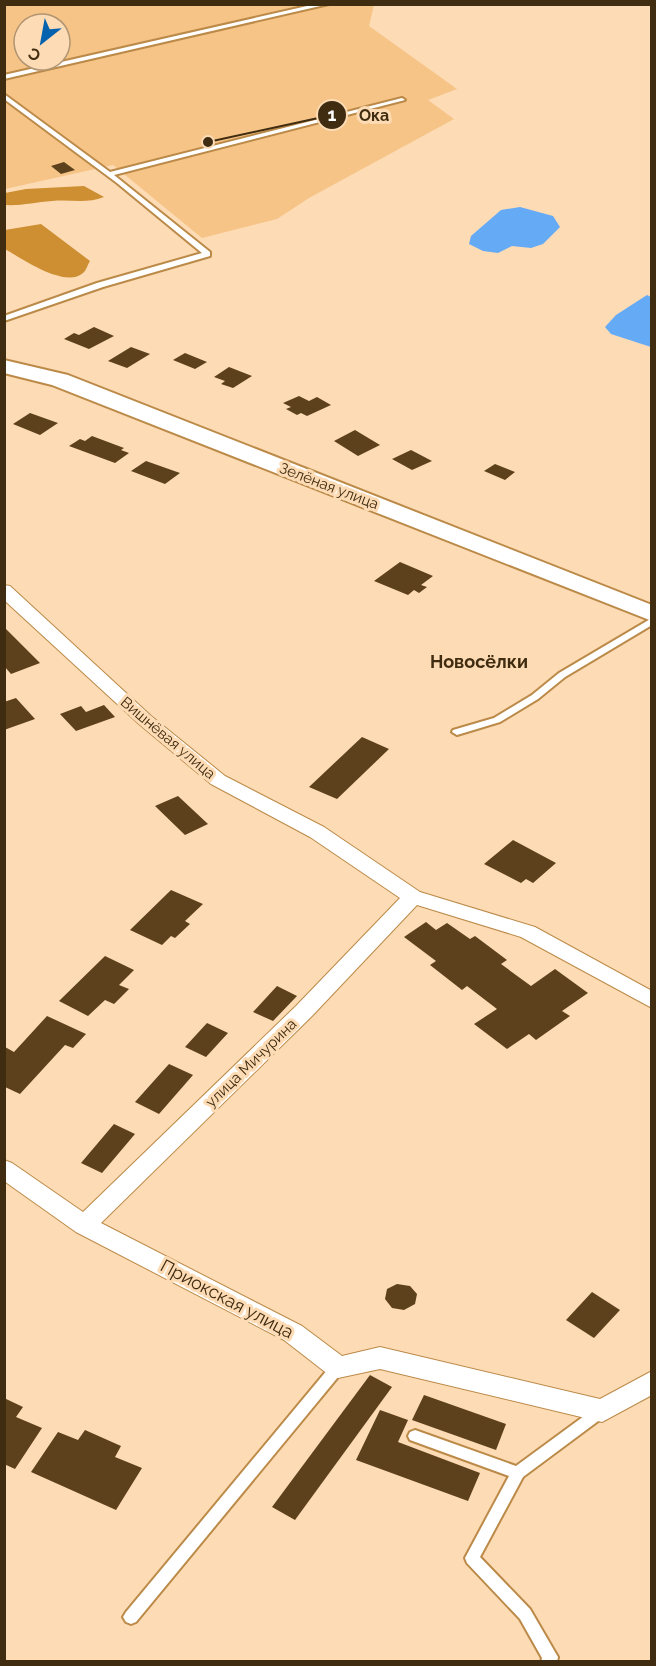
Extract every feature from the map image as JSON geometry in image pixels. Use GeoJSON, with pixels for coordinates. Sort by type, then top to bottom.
{"type":"FeatureCollection","features":[{"type":"Feature","properties":{"kind":"street","name":"Зелёная улица"},"geometry":{"type":"LineString","coordinates":[[4,366],[60,380],[651,614]]}},
{"type":"Feature","properties":{"kind":"street","name":"Вишнёвая улица"},"geometry":{"type":"LineString","coordinates":[[4,590],[145,720],[218,780],[317,832],[413,897],[528,932],[651,1001]]}},
{"type":"Feature","properties":{"kind":"street","name":"улица Мичурина"},"geometry":{"type":"LineString","coordinates":[[84,1225],[304,1011],[413,897]]}},
{"type":"Feature","properties":{"kind":"street","name":"Приокская улица"},"geometry":{"type":"LineString","coordinates":[[4,1169],[84,1225],[293,1333],[338,1367]]}},
{"type":"Feature","properties":{"kind":"street"},"geometry":{"type":"LineString","coordinates":[[338,1367],[380,1358],[602,1411],[651,1382]]}},
{"type":"Feature","properties":{"kind":"lane"},"geometry":{"type":"LineString","coordinates":[[4,77],[326,4]]}},
{"type":"Feature","properties":{"kind":"lane"},"geometry":{"type":"LineString","coordinates":[[4,96],[109,174],[207,255],[100,285],[4,319]]}},
{"type":"Feature","properties":{"kind":"lane"},"geometry":{"type":"LineString","coordinates":[[109,174],[402,100]]}},
{"type":"Feature","properties":{"kind":"lane"},"geometry":{"type":"LineString","coordinates":[[457,732],[497,720],[535,697],[562,675],[651,621]]}},
{"type":"Feature","properties":{"kind":"lane"},"geometry":{"type":"LineString","coordinates":[[131,1617],[338,1367]]}},
{"type":"Feature","properties":{"kind":"lane"},"geometry":{"type":"LineString","coordinates":[[549,1662],[550,1657],[525,1614],[472,1558],[518,1473],[602,1411]]}},
{"type":"Feature","properties":{"kind":"lane"},"geometry":{"type":"LineString","coordinates":[[415,1436],[518,1473]]}},
{"type":"Feature","properties":{"kind":"shaded area"},"geometry":{"type":"Polygon","coordinates":[[[4,5],[374,5],[369,26],[457,89],[428,100],[454,119],[309,198],[277,219],[202,238],[113,165],[5,189],[4,5]]]}},
{"type":"Feature","properties":{"kind":"shaded area"},"geometry":{"type":"Polygon","coordinates":[[[84,186],[104,197],[85,201],[5,205],[5,193],[26,189],[84,186]]]}},
{"type":"Feature","properties":{"kind":"shaded area"},"geometry":{"type":"Polygon","coordinates":[[[41,224],[90,261],[83,273],[75,277],[55,275],[5,249],[5,230],[41,224]]]}},
{"type":"Feature","properties":{"kind":"water"},"geometry":{"type":"Polygon","coordinates":[[[520,207],[553,216],[560,227],[543,244],[531,248],[512,246],[498,253],[483,251],[469,244],[471,236],[501,210],[520,207]]]}},
{"type":"Feature","properties":{"kind":"water"},"geometry":{"type":"Polygon","coordinates":[[[647,295],[651,297],[651,347],[611,334],[605,327],[616,315],[647,295]]]}},
{"type":"Feature","properties":{"kind":"building"},"geometry":{"type":"Polygon","coordinates":[[[64,162],[75,170],[61,174],[51,166],[64,162]]]}},
{"type":"Feature","properties":{"kind":"building"},"geometry":{"type":"Polygon","coordinates":[[[94,327],[114,336],[89,349],[64,339],[74,333],[79,335],[94,327]]]}},
{"type":"Feature","properties":{"kind":"building"},"geometry":{"type":"Polygon","coordinates":[[[131,347],[150,354],[127,368],[108,361],[131,347]]]}},
{"type":"Feature","properties":{"kind":"building"},"geometry":{"type":"Polygon","coordinates":[[[185,353],[207,362],[195,369],[173,360],[185,353]]]}},
{"type":"Feature","properties":{"kind":"building"},"geometry":{"type":"Polygon","coordinates":[[[229,367],[252,376],[233,388],[221,384],[225,381],[214,377],[229,367]]]}},
{"type":"Feature","properties":{"kind":"building"},"geometry":{"type":"Polygon","coordinates":[[[299,396],[309,401],[317,397],[331,405],[307,416],[301,413],[297,415],[286,409],[291,407],[283,403],[299,396]]]}},
{"type":"Feature","properties":{"kind":"building"},"geometry":{"type":"Polygon","coordinates":[[[30,413],[58,423],[40,435],[13,424],[30,413]]]}},
{"type":"Feature","properties":{"kind":"building"},"geometry":{"type":"Polygon","coordinates":[[[355,430],[380,445],[358,456],[334,441],[355,430]]]}},
{"type":"Feature","properties":{"kind":"building"},"geometry":{"type":"Polygon","coordinates":[[[92,436],[124,448],[121,450],[129,453],[115,463],[69,446],[80,439],[85,441],[92,436]]]}},
{"type":"Feature","properties":{"kind":"building"},"geometry":{"type":"Polygon","coordinates":[[[411,450],[432,461],[412,470],[392,459],[411,450]]]}},
{"type":"Feature","properties":{"kind":"building"},"geometry":{"type":"Polygon","coordinates":[[[146,461],[180,473],[165,484],[131,471],[146,461]]]}},
{"type":"Feature","properties":{"kind":"building"},"geometry":{"type":"Polygon","coordinates":[[[495,464],[515,472],[505,480],[484,471],[495,464]]]}},
{"type":"Feature","properties":{"kind":"building"},"geometry":{"type":"Polygon","coordinates":[[[400,562],[433,576],[421,585],[427,587],[419,593],[414,590],[408,595],[374,581],[400,562]]]}},
{"type":"Feature","properties":{"kind":"building"},"geometry":{"type":"Polygon","coordinates":[[[5,628],[40,663],[11,674],[5,667],[5,628]]]}},
{"type":"Feature","properties":{"kind":"building"},"geometry":{"type":"Polygon","coordinates":[[[16,698],[35,719],[4,730],[4,702],[16,698]]]}},
{"type":"Feature","properties":{"kind":"building"},"geometry":{"type":"Polygon","coordinates":[[[104,705],[115,717],[76,731],[60,714],[81,706],[86,712],[104,705]]]}},
{"type":"Feature","properties":{"kind":"building"},"geometry":{"type":"Polygon","coordinates":[[[362,737],[389,749],[337,799],[309,787],[362,737]]]}},
{"type":"Feature","properties":{"kind":"building"},"geometry":{"type":"Polygon","coordinates":[[[178,796],[208,824],[185,835],[155,806],[178,796]]]}},
{"type":"Feature","properties":{"kind":"building"},"geometry":{"type":"Polygon","coordinates":[[[513,840],[556,863],[533,883],[526,879],[521,883],[484,864],[513,840]]]}},
{"type":"Feature","properties":{"kind":"building"},"geometry":{"type":"Polygon","coordinates":[[[171,890],[203,904],[185,921],[190,924],[175,938],[171,936],[162,945],[130,930],[171,890]]]}},
{"type":"Feature","properties":{"kind":"building"},"geometry":{"type":"Polygon","coordinates":[[[426,922],[436,930],[447,923],[470,939],[475,936],[507,960],[501,964],[531,986],[555,969],[588,993],[562,1011],[570,1016],[536,1040],[529,1034],[507,1049],[474,1024],[497,1009],[467,986],[462,990],[430,965],[436,961],[404,937],[426,922]]]}},
{"type":"Feature","properties":{"kind":"building"},"geometry":{"type":"Polygon","coordinates":[[[105,956],[134,970],[119,985],[129,989],[114,1004],[105,1000],[88,1016],[59,1001],[105,956]]]}},
{"type":"Feature","properties":{"kind":"building"},"geometry":{"type":"Polygon","coordinates":[[[277,986],[297,996],[273,1021],[253,1012],[277,986]]]}},
{"type":"Feature","properties":{"kind":"building"},"geometry":{"type":"Polygon","coordinates":[[[47,1016],[86,1034],[73,1048],[65,1045],[20,1094],[5,1087],[5,1047],[14,1052],[47,1016]]]}},
{"type":"Feature","properties":{"kind":"building"},"geometry":{"type":"Polygon","coordinates":[[[207,1023],[228,1033],[206,1057],[185,1047],[207,1023]]]}},
{"type":"Feature","properties":{"kind":"building"},"geometry":{"type":"Polygon","coordinates":[[[169,1064],[193,1075],[159,1114],[135,1102],[169,1064]]]}},
{"type":"Feature","properties":{"kind":"building"},"geometry":{"type":"Polygon","coordinates":[[[114,1124],[135,1134],[102,1173],[81,1163],[114,1124]]]}},
{"type":"Feature","properties":{"kind":"building"},"geometry":{"type":"Polygon","coordinates":[[[397,1284],[410,1286],[417,1294],[415,1304],[404,1310],[392,1308],[385,1299],[387,1289],[397,1284]]]}},
{"type":"Feature","properties":{"kind":"building"},"geometry":{"type":"Polygon","coordinates":[[[592,1292],[620,1310],[594,1338],[566,1320],[592,1292]]]}},
{"type":"Feature","properties":{"kind":"building"},"geometry":{"type":"Polygon","coordinates":[[[370,1375],[392,1387],[295,1520],[272,1507],[370,1375]]]}},
{"type":"Feature","properties":{"kind":"building"},"geometry":{"type":"Polygon","coordinates":[[[424,1395],[506,1424],[496,1450],[412,1420],[424,1395]]]}},
{"type":"Feature","properties":{"kind":"building"},"geometry":{"type":"Polygon","coordinates":[[[4,1398],[23,1407],[16,1417],[42,1428],[15,1469],[4,1464],[4,1398]]]}},
{"type":"Feature","properties":{"kind":"building"},"geometry":{"type":"Polygon","coordinates":[[[380,1410],[408,1420],[398,1442],[480,1473],[468,1501],[356,1460],[380,1410]]]}},
{"type":"Feature","properties":{"kind":"building"},"geometry":{"type":"Polygon","coordinates":[[[85,1430],[121,1446],[115,1457],[142,1468],[116,1510],[31,1472],[58,1432],[78,1440],[85,1430]]]}},
{"type":"Feature","properties":{"kind":"place","name":"Ока"},"geometry":{"type":"Point","coordinates":[208,142]}},
{"type":"Feature","properties":{"kind":"district","name":"Новосёлки"},"geometry":{"type":"Point","coordinates":[479,662]}}]}
